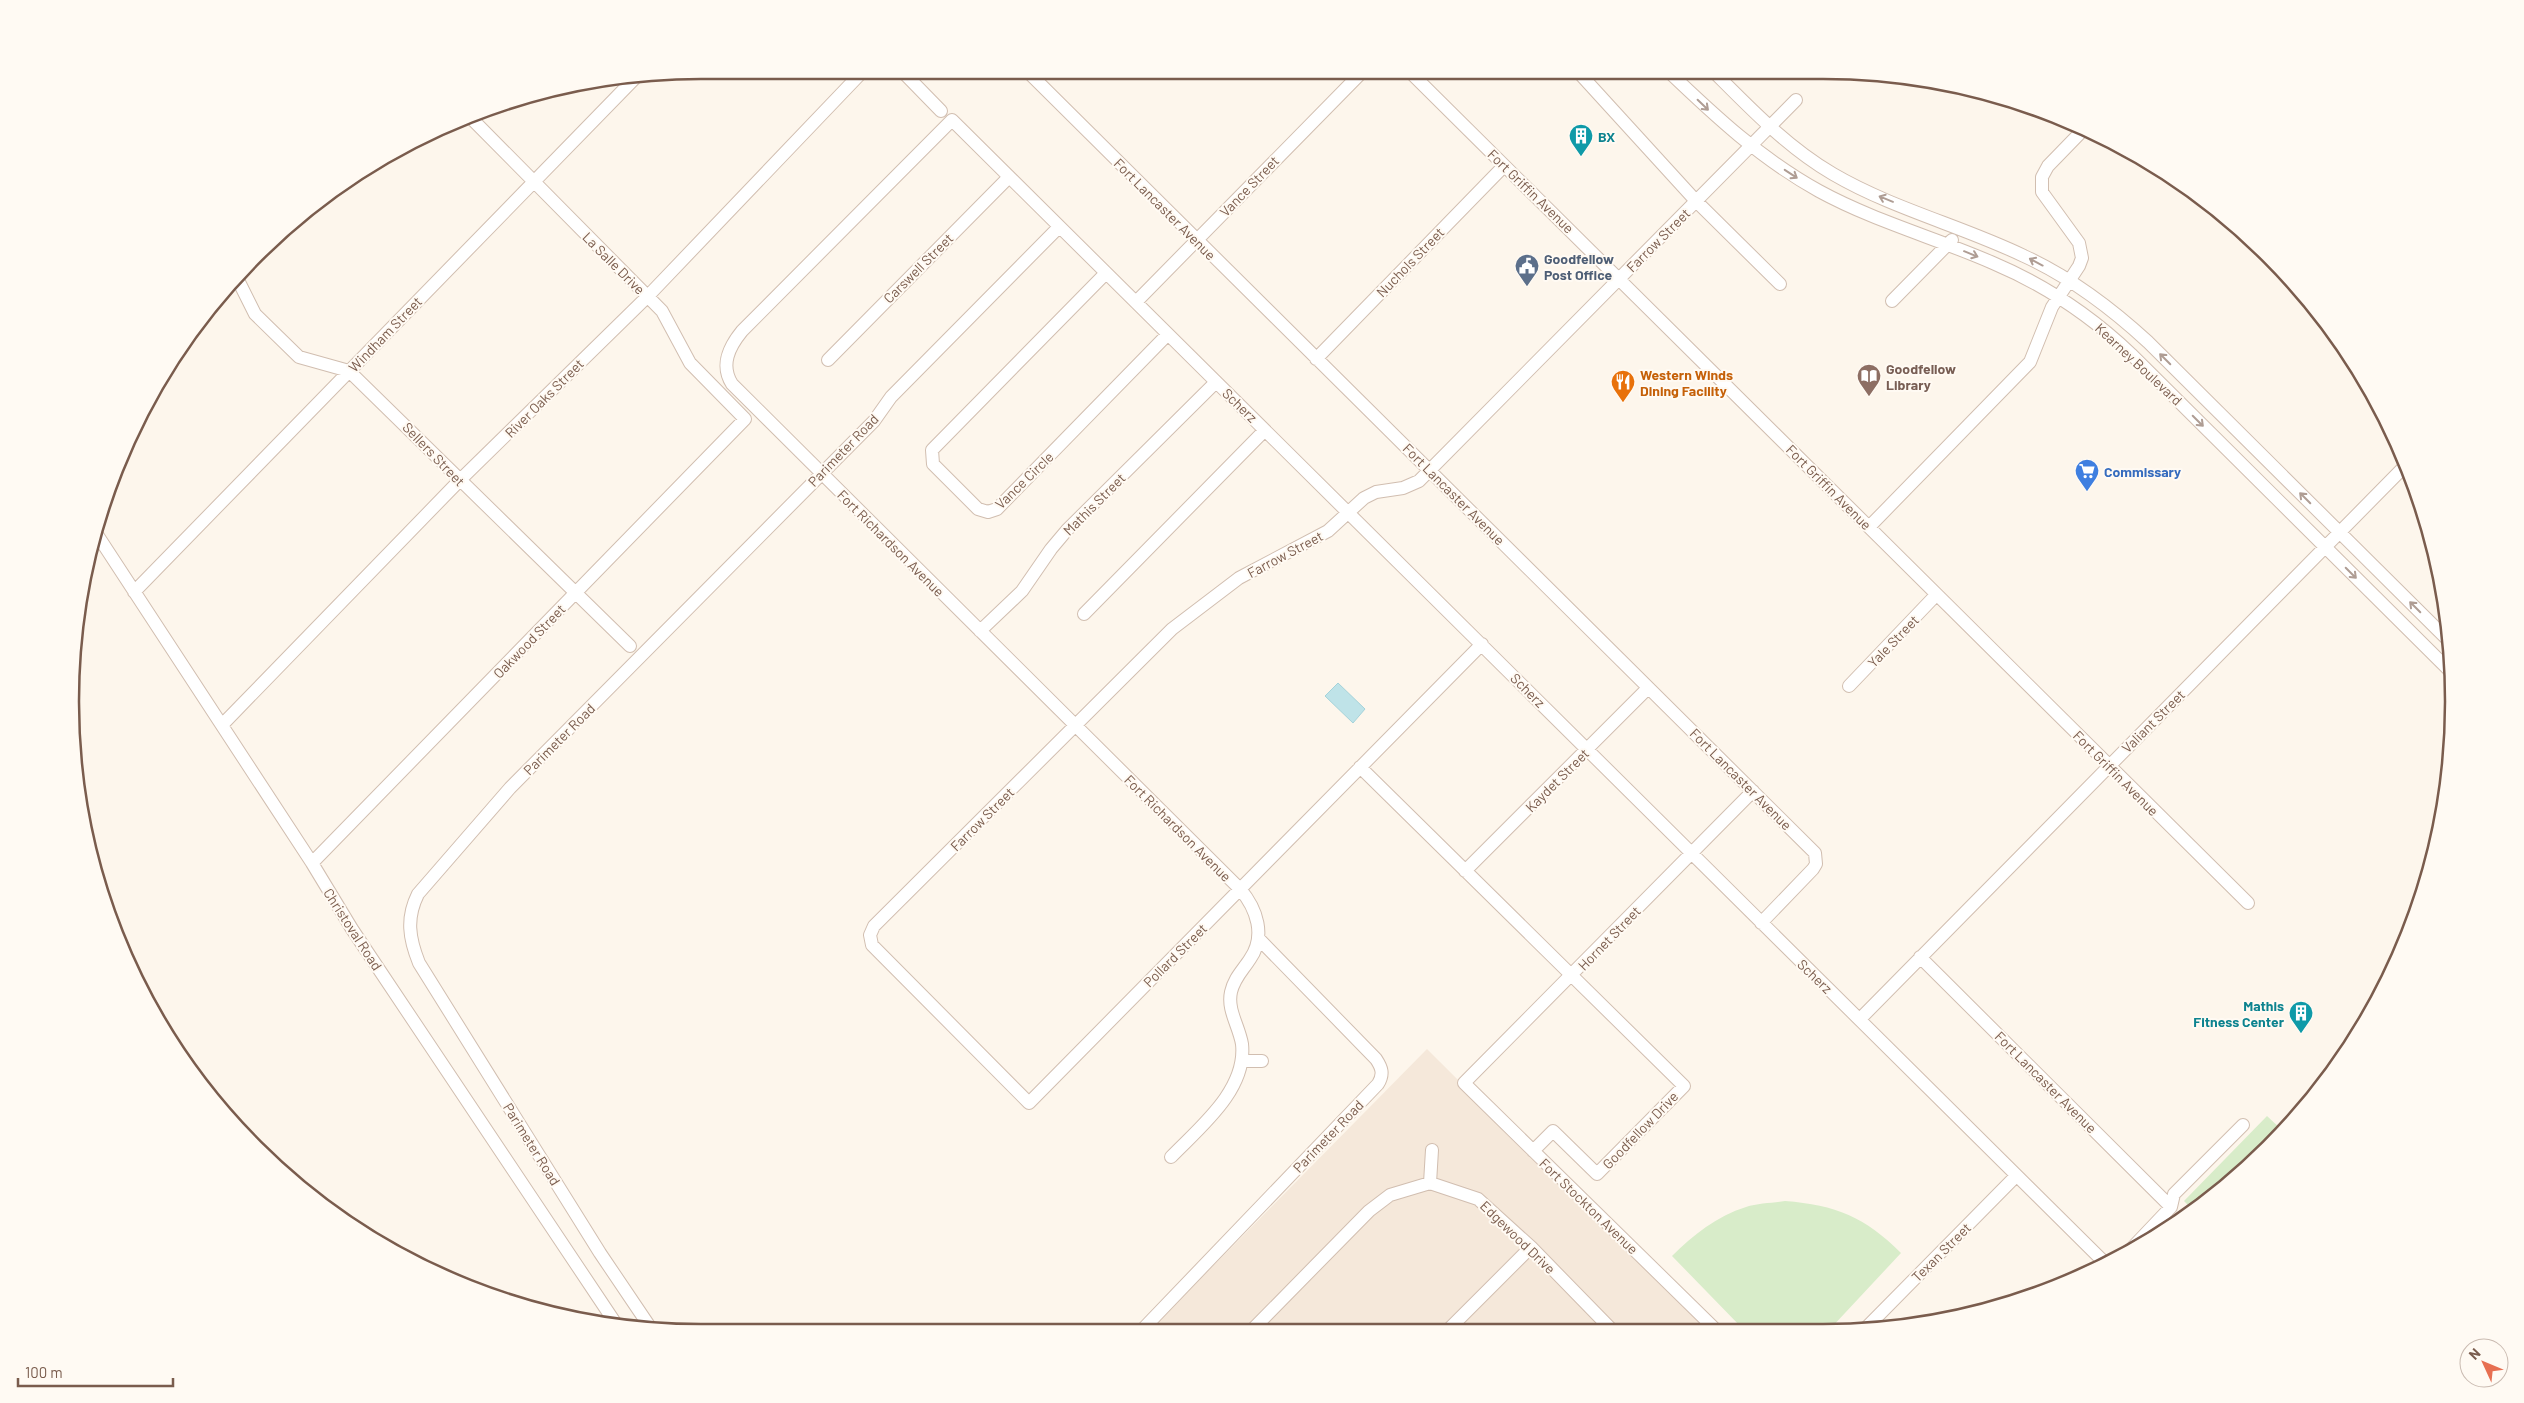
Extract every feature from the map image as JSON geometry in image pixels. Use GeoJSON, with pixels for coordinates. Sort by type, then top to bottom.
{"type":"FeatureCollection","features":[{"type":"Feature","properties":{"kind":"street","name":"River Oaks Street"},"geometry":{"type":"LineString","coordinates":[[222,725],[459,481],[648,296],[855,79]]}},
{"type":"Feature","properties":{"kind":"street"},"geometry":{"type":"LineString","coordinates":[[910,79],[941,111]]}},
{"type":"Feature","properties":{"kind":"street","name":"Fort Lancaster Avenue"},"geometry":{"type":"LineString","coordinates":[[1035,79],[1814,853],[1817,858],[1813,869],[1761,923]]}},
{"type":"Feature","properties":{"kind":"street","name":"Vance Street"},"geometry":{"type":"LineString","coordinates":[[1136,302],[1355,79]]}},
{"type":"Feature","properties":{"kind":"street","name":"Fort Griffin Avenue"},"geometry":{"type":"LineString","coordinates":[[1417,79],[1620,278],[1936,595],[2248,903]]}},
{"type":"Feature","properties":{"kind":"street"},"geometry":{"type":"LineString","coordinates":[[1588,79],[1696,202],[1780,284]]}},
{"type":"Feature","properties":{"kind":"street","name":"Kearney Boulevard"},"geometry":{"type":"LineString","coordinates":[[1677,79],[1750,147],[1820,191],[1871,215],[1994,263],[2058,297],[2098,325],[2126,349],[2444,665]]}},
{"type":"Feature","properties":{"kind":"street","name":"Kearney Boulevard"},"geometry":{"type":"LineString","coordinates":[[1721,79],[1770,127],[1798,151],[1839,177],[1866,191],[2026,256],[2070,281],[2129,324],[2441,632]]}},
{"type":"Feature","properties":{"kind":"street","name":"Windham Street"},"geometry":{"type":"LineString","coordinates":[[134,592],[629,83]]}},
{"type":"Feature","properties":{"kind":"street","name":"Farrow Street"},"geometry":{"type":"LineString","coordinates":[[870,940],[874,926],[1144,655],[1193,612],[1262,564],[1320,536],[1371,494],[1411,485],[1430,470],[1796,100]]}},
{"type":"Feature","properties":{"kind":"street","name":"Scherz"},"geometry":{"type":"LineString","coordinates":[[952,120],[2101,1259]]}},
{"type":"Feature","properties":{"kind":"street","name":"Fort Richardson Avenue"},"geometry":{"type":"LineString","coordinates":[[952,120],[742,331],[730,349],[726,368],[732,384],[820,474],[1240,889],[1255,912],[1258,938]]}},
{"type":"Feature","properties":{"kind":"street","name":"La Salle Drive"},"geometry":{"type":"LineString","coordinates":[[475,122],[662,311],[690,364],[745,419]]}},
{"type":"Feature","properties":{"kind":"street"},"geometry":{"type":"LineString","coordinates":[[1869,527],[2026,368],[2058,297],[2079,266],[2082,251],[2079,243],[2042,192],[2041,186],[2042,178],[2048,166],[2079,134]]}},
{"type":"Feature","properties":{"kind":"street","name":"Nuchols Street"},"geometry":{"type":"LineString","coordinates":[[1316,359],[1504,166]]}},
{"type":"Feature","properties":{"kind":"street","name":"Carswell Street"},"geometry":{"type":"LineString","coordinates":[[828,360],[1009,177]]}},
{"type":"Feature","properties":{"kind":"street","name":"Parimeter Road"},"geometry":{"type":"LineString","coordinates":[[646,1322],[600,1254],[430,982],[413,947],[410,918],[418,894],[481,820],[874,421],[891,397],[1060,227]]}},
{"type":"Feature","properties":{"kind":"street"},"geometry":{"type":"LineString","coordinates":[[1892,301],[1961,230]]}},
{"type":"Feature","properties":{"kind":"street","name":"Vance Circle"},"geometry":{"type":"LineString","coordinates":[[1106,273],[932,450],[933,464],[978,509],[988,512],[997,509],[1168,334]]}},
{"type":"Feature","properties":{"kind":"street","name":"Sellers Street"},"geometry":{"type":"LineString","coordinates":[[240,284],[255,314],[299,357],[349,371],[404,423],[459,481],[630,646]]}},
{"type":"Feature","properties":{"kind":"street","name":"Mathis Street"},"geometry":{"type":"LineString","coordinates":[[980,631],[1022,591],[1050,549],[1067,530],[1216,382]]}},
{"type":"Feature","properties":{"kind":"street","name":"Oakwood Street"},"geometry":{"type":"LineString","coordinates":[[312,862],[745,419]]}},
{"type":"Feature","properties":{"kind":"street"},"geometry":{"type":"LineString","coordinates":[[1084,614],[1265,430]]}},
{"type":"Feature","properties":{"kind":"street","name":"Valiant Street"},"geometry":{"type":"LineString","coordinates":[[1860,1019],[2108,765],[2401,470]]}},
{"type":"Feature","properties":{"kind":"street","name":"Christoval Road"},"geometry":{"type":"LineString","coordinates":[[100,540],[312,862],[352,929],[612,1318]]}},
{"type":"Feature","properties":{"kind":"street","name":"Yale Street"},"geometry":{"type":"LineString","coordinates":[[1849,686],[1936,595]]}},
{"type":"Feature","properties":{"kind":"street","name":"Pollard Street"},"geometry":{"type":"LineString","coordinates":[[870,940],[876,951],[1029,1103],[1482,644]]}},
{"type":"Feature","properties":{"kind":"street","name":"Kaydet Street"},"geometry":{"type":"LineString","coordinates":[[1466,871],[1648,688]]}},
{"type":"Feature","properties":{"kind":"street"},"geometry":{"type":"LineString","coordinates":[[1360,766],[1572,976]]}},
{"type":"Feature","properties":{"kind":"street","name":"Hornet Street"},"geometry":{"type":"LineString","coordinates":[[1464,1083],[1753,791]]}},
{"type":"Feature","properties":{"kind":"street"},"geometry":{"type":"LineString","coordinates":[[1171,1157],[1219,1106],[1233,1084],[1242,1061],[1241,1042],[1232,1011],[1230,994],[1236,978],[1252,957],[1258,938]]}},
{"type":"Feature","properties":{"kind":"street","name":"Parimeter Road"},"geometry":{"type":"LineString","coordinates":[[1148,1324],[1378,1084],[1382,1077],[1382,1071],[1376,1059],[1258,938]]}},
{"type":"Feature","properties":{"kind":"street","name":"Fort Lancaster Avenue"},"geometry":{"type":"LineString","coordinates":[[1920,957],[2171,1207]]}},
{"type":"Feature","properties":{"kind":"street","name":"Goodfellow Drive"},"geometry":{"type":"LineString","coordinates":[[1533,1151],[1553,1131],[1597,1174],[1684,1086],[1572,976]]}},
{"type":"Feature","properties":{"kind":"street"},"geometry":{"type":"LineString","coordinates":[[1242,1061],[1262,1061]]}},
{"type":"Feature","properties":{"kind":"street","name":"Fort Stockton Avenue"},"geometry":{"type":"LineString","coordinates":[[1464,1083],[1710,1324]]}},
{"type":"Feature","properties":{"kind":"street"},"geometry":{"type":"LineString","coordinates":[[2146,1233],[2171,1207],[2174,1194],[2243,1125]]}},
{"type":"Feature","properties":{"kind":"street"},"geometry":{"type":"LineString","coordinates":[[1258,1324],[1369,1211],[1390,1195],[1430,1183],[1432,1150]]}},
{"type":"Feature","properties":{"kind":"street","name":"Texan Street"},"geometry":{"type":"LineString","coordinates":[[1872,1322],[2016,1176]]}},
{"type":"Feature","properties":{"kind":"street","name":"Edgewood Drive"},"geometry":{"type":"LineString","coordinates":[[1430,1183],[1478,1199],[1531,1247],[1607,1324]]}},
{"type":"Feature","properties":{"kind":"street"},"geometry":{"type":"LineString","coordinates":[[1454,1324],[1531,1247]]}},
{"type":"Feature","properties":{"kind":"shaded area"},"geometry":{"type":"Polygon","coordinates":[[[1427,1049],[1703,1324],[1156,1324],[1427,1049]]]}},
{"type":"Feature","properties":{"kind":"green space"},"geometry":{"type":"Polygon","coordinates":[[[2267,1116],[2278,1126],[2233,1170],[2202,1196],[2188,1205],[2184,1201],[2267,1116]]]}},
{"type":"Feature","properties":{"kind":"green space"},"geometry":{"type":"Polygon","coordinates":[[[1785,1201],[1835,1210],[1849,1215],[1875,1230],[1901,1253],[1835,1324],[1738,1324],[1672,1256],[1697,1234],[1725,1215],[1760,1204],[1785,1201]]]}},
{"type":"Feature","properties":{"kind":"water"},"geometry":{"type":"Polygon","coordinates":[[[1338,683],[1365,709],[1353,723],[1325,696],[1338,683]]]}},
{"type":"Feature","properties":{"kind":"place","name":"BX"},"geometry":{"type":"Point","coordinates":[1581,157]}},
{"type":"Feature","properties":{"kind":"place","name":"Goodfellow Post Office"},"geometry":{"type":"Point","coordinates":[1527,287]}},
{"type":"Feature","properties":{"kind":"place","name":"Goodfellow Library"},"geometry":{"type":"Point","coordinates":[1869,397]}},
{"type":"Feature","properties":{"kind":"place","name":"Western Winds Dining Facility"},"geometry":{"type":"Point","coordinates":[1623,403]}},
{"type":"Feature","properties":{"kind":"place","name":"Commissary"},"geometry":{"type":"Point","coordinates":[2087,492]}},
{"type":"Feature","properties":{"kind":"place","name":"Mathis Fitness Center"},"geometry":{"type":"Point","coordinates":[2301,1034]}}]}
